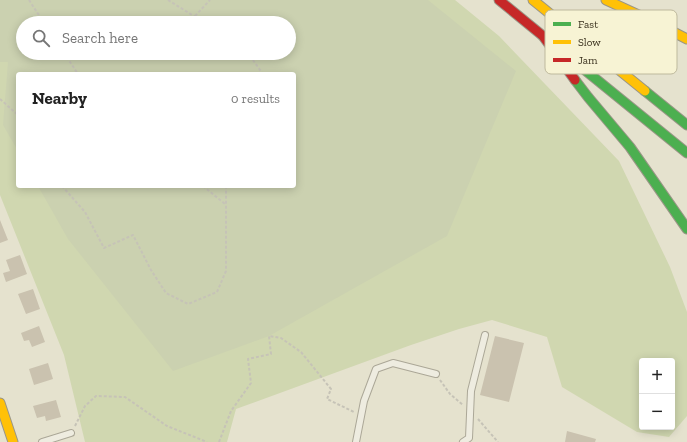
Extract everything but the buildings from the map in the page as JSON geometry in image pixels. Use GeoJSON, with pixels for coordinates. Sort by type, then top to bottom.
{"type":"FeatureCollection","features":[{"type":"Feature","properties":{"kind":"main road"},"geometry":{"type":"LineString","coordinates":[[499,0],[545,39]]}},
{"type":"Feature","properties":{"kind":"main road"},"geometry":{"type":"LineString","coordinates":[[533,0],[545,10]]}},
{"type":"Feature","properties":{"kind":"main road"},"geometry":{"type":"LineString","coordinates":[[606,0],[628,10]]}},
{"type":"Feature","properties":{"kind":"main road"},"geometry":{"type":"LineString","coordinates":[[677,34],[687,39]]}},
{"type":"Feature","properties":{"kind":"main road"},"geometry":{"type":"LineString","coordinates":[[571,74],[658,185],[687,229]]}},
{"type":"Feature","properties":{"kind":"main road"},"geometry":{"type":"LineString","coordinates":[[590,74],[687,153]]}},
{"type":"Feature","properties":{"kind":"main road"},"geometry":{"type":"LineString","coordinates":[[624,74],[687,125]]}},
{"type":"Feature","properties":{"kind":"main road"},"geometry":{"type":"LineString","coordinates":[[0,403],[13,442]]}},
{"type":"Feature","properties":{"kind":"lane"},"geometry":{"type":"LineString","coordinates":[[463,442],[469,438],[471,391],[485,335]]}},
{"type":"Feature","properties":{"kind":"lane"},"geometry":{"type":"LineString","coordinates":[[356,442],[364,401],[376,369],[393,363],[436,374]]}},
{"type":"Feature","properties":{"kind":"lane"},"geometry":{"type":"LineString","coordinates":[[42,442],[71,433]]}},
{"type":"Feature","properties":{"kind":"path"},"geometry":{"type":"LineString","coordinates":[[29,0],[39,16]]}},
{"type":"Feature","properties":{"kind":"path"},"geometry":{"type":"LineString","coordinates":[[168,0],[195,16],[210,0]]}},
{"type":"Feature","properties":{"kind":"path"},"geometry":{"type":"LineString","coordinates":[[69,60],[77,72]]}},
{"type":"Feature","properties":{"kind":"path"},"geometry":{"type":"LineString","coordinates":[[253,60],[262,72]]}},
{"type":"Feature","properties":{"kind":"path"},"geometry":{"type":"LineString","coordinates":[[0,99],[16,113]]}},
{"type":"Feature","properties":{"kind":"path"},"geometry":{"type":"LineString","coordinates":[[64,188],[85,212],[104,248],[133,235],[151,270],[166,293],[188,304],[217,292],[226,271],[226,188]]}},
{"type":"Feature","properties":{"kind":"path"},"geometry":{"type":"LineString","coordinates":[[205,188],[225,204]]}},
{"type":"Feature","properties":{"kind":"path"},"geometry":{"type":"LineString","coordinates":[[219,442],[231,411],[251,383],[248,359],[271,354],[269,336],[281,338],[301,352],[331,389],[327,399],[361,416]]}},
{"type":"Feature","properties":{"kind":"path"},"geometry":{"type":"LineString","coordinates":[[436,374],[450,394],[482,422],[498,442]]}},
{"type":"Feature","properties":{"kind":"path"},"geometry":{"type":"LineString","coordinates":[[71,433],[85,406],[96,396],[125,398],[167,426],[208,442]]}},
{"type":"Feature","properties":{"kind":"green space"},"geometry":{"type":"Polygon","coordinates":[[[0,0],[428,0],[516,71],[447,236],[269,336],[173,371],[68,239],[39,188],[296,188],[296,72],[16,72],[16,148],[3,125],[8,62],[0,62],[0,0]]]}},
{"type":"Feature","properties":{"kind":"green space"},"geometry":{"type":"Polygon","coordinates":[[[2,0],[455,0],[499,36],[619,161],[670,267],[687,312],[687,416],[675,430],[669,437],[637,432],[562,387],[547,337],[492,320],[411,345],[236,409],[227,442],[85,442],[64,355],[0,195],[0,62],[7,62],[2,0]]]}},
{"type":"Feature","properties":{"kind":"traffic: fast"},"geometry":{"type":"LineString","coordinates":[[590,74],[687,153]]}},
{"type":"Feature","properties":{"kind":"traffic: fast"},"geometry":{"type":"LineString","coordinates":[[575,80],[630,147],[687,229]]}},
{"type":"Feature","properties":{"kind":"traffic: fast"},"geometry":{"type":"LineString","coordinates":[[645,91],[687,125]]}},
{"type":"Feature","properties":{"kind":"traffic: slow"},"geometry":{"type":"LineString","coordinates":[[533,0],[545,10]]}},
{"type":"Feature","properties":{"kind":"traffic: slow"},"geometry":{"type":"LineString","coordinates":[[606,0],[628,10]]}},
{"type":"Feature","properties":{"kind":"traffic: slow"},"geometry":{"type":"LineString","coordinates":[[677,34],[687,39]]}},
{"type":"Feature","properties":{"kind":"traffic: slow"},"geometry":{"type":"LineString","coordinates":[[624,74],[645,91]]}},
{"type":"Feature","properties":{"kind":"traffic: slow"},"geometry":{"type":"LineString","coordinates":[[0,403],[13,442]]}},
{"type":"Feature","properties":{"kind":"traffic: jam"},"geometry":{"type":"LineString","coordinates":[[499,0],[545,39]]}},
{"type":"Feature","properties":{"kind":"traffic: jam"},"geometry":{"type":"LineString","coordinates":[[571,74],[575,80]]}}]}
